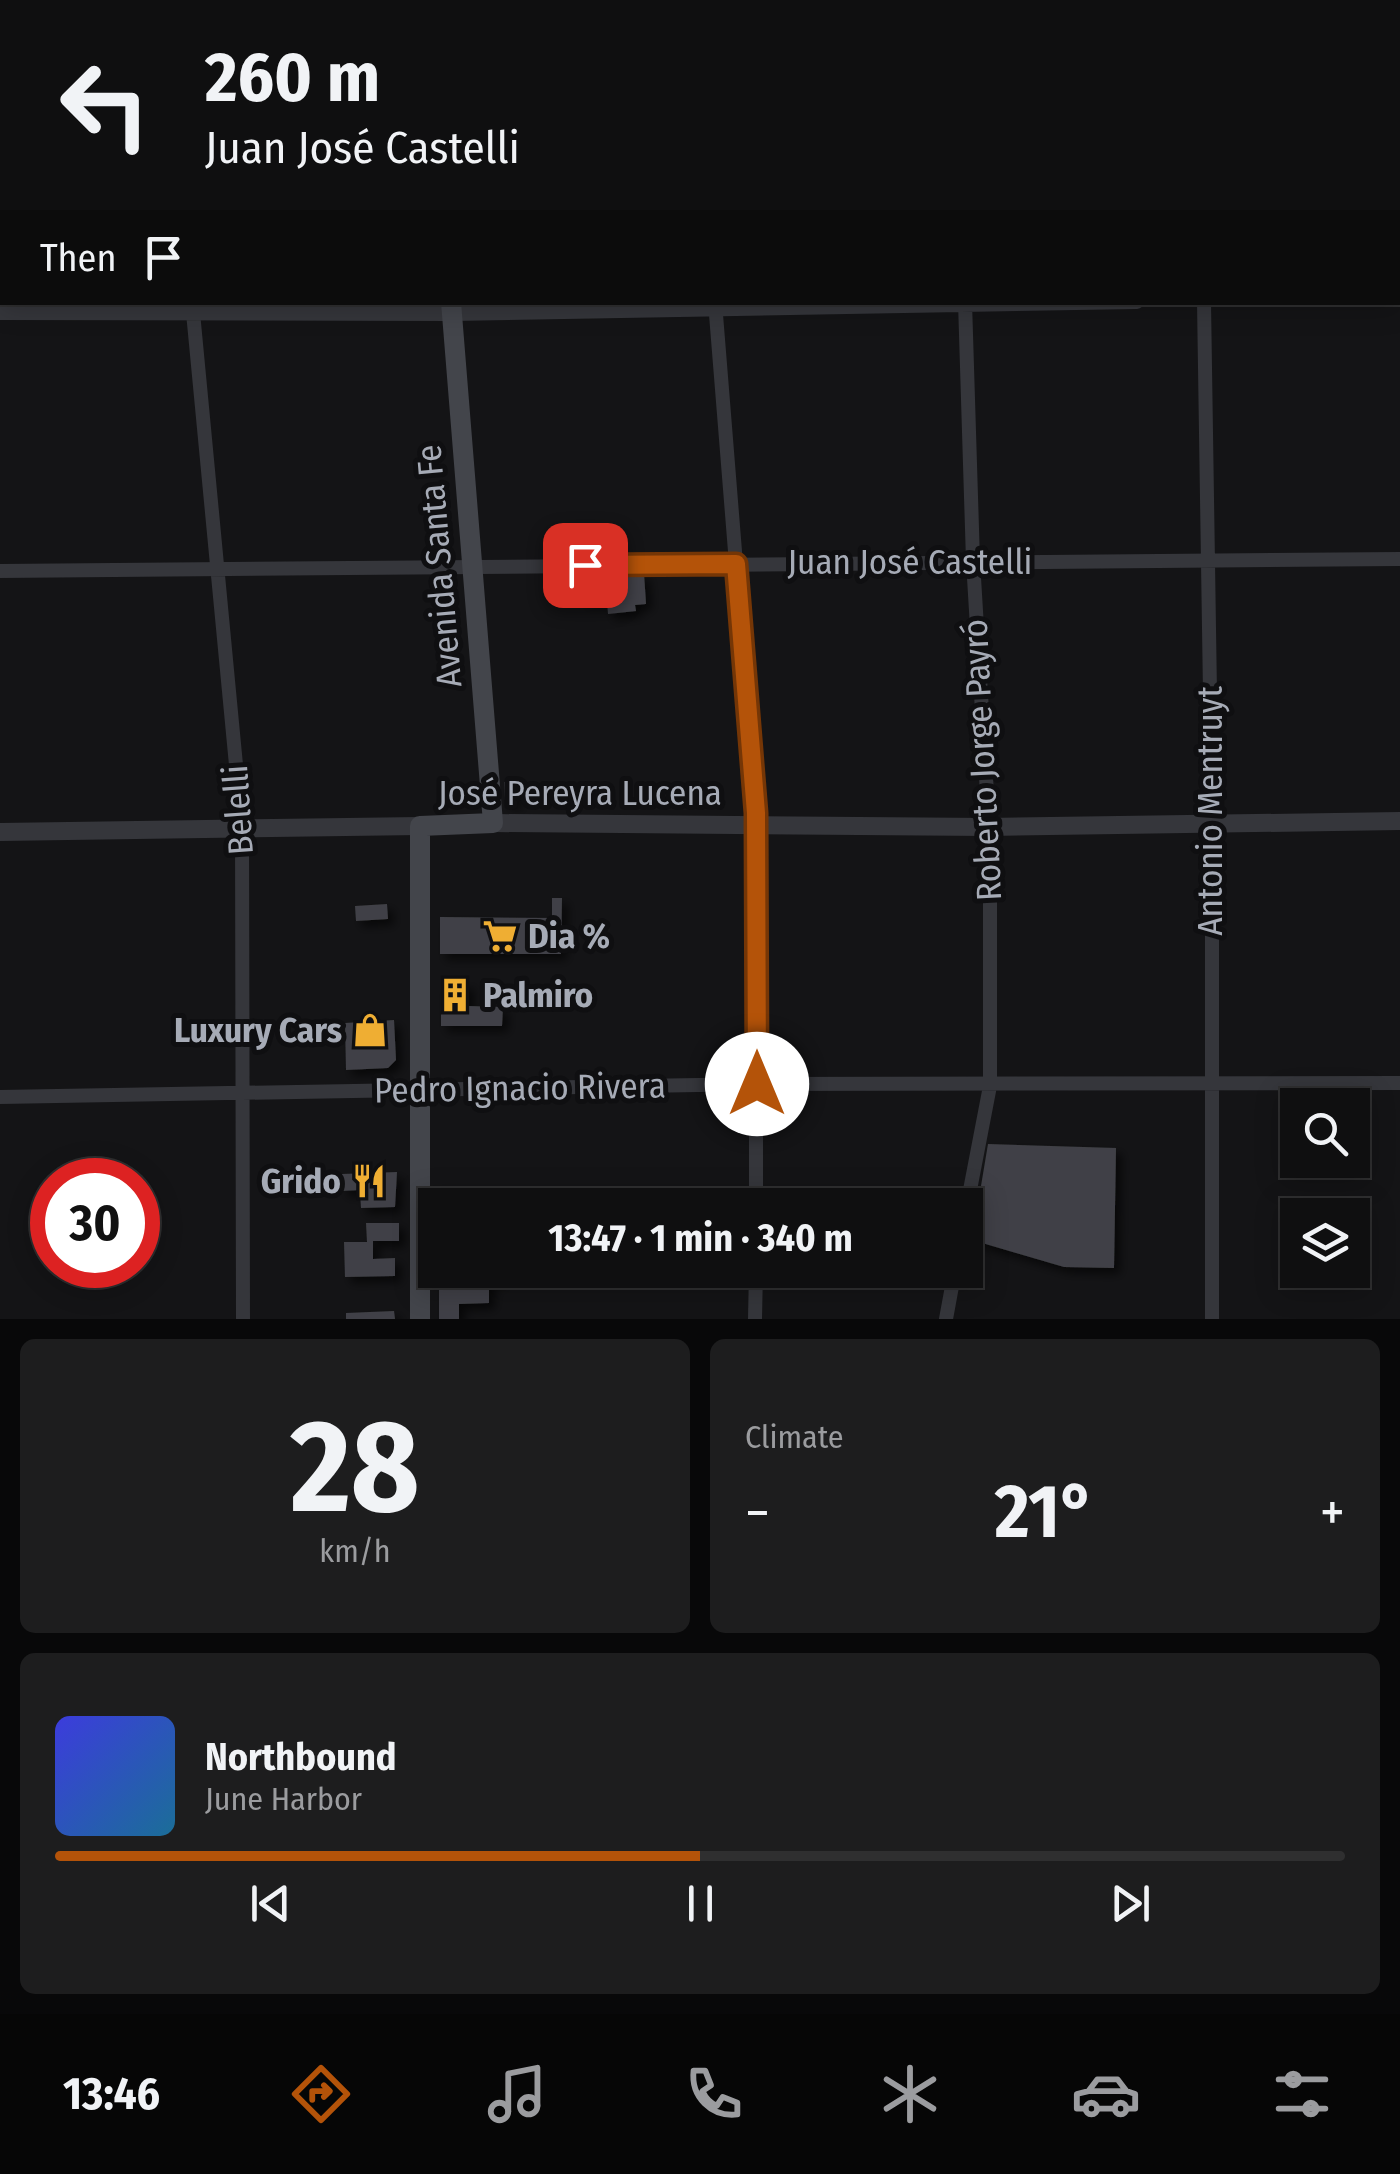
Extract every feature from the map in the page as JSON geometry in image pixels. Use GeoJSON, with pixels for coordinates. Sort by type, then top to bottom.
{"type":"FeatureCollection","features":[{"type":"Feature","properties":{"kind":"main road","name":"Avenida Santa Fe"},"geometry":{"type":"LineString","coordinates":[[451,308],[493,823]]}},
{"type":"Feature","properties":{"kind":"main road","name":"José Pereyra Lucena"},"geometry":{"type":"LineString","coordinates":[[420,826],[493,823]]}},
{"type":"Feature","properties":{"kind":"main road"},"geometry":{"type":"LineString","coordinates":[[420,826],[420,1319]]}},
{"type":"Feature","properties":{"kind":"street"},"geometry":{"type":"LineString","coordinates":[[0,313],[840,305]]}},
{"type":"Feature","properties":{"kind":"street","name":"Roberto Jorge Payró"},"geometry":{"type":"LineString","coordinates":[[965,305],[972,561],[988,827],[990,1086],[970,1188]]}},
{"type":"Feature","properties":{"kind":"street","name":"Antonio Mentruyt"},"geometry":{"type":"LineString","coordinates":[[1204,305],[1212,824],[1212,1319]]}},
{"type":"Feature","properties":{"kind":"street"},"geometry":{"type":"LineString","coordinates":[[715,306],[756,825],[756,1188]]}},
{"type":"Feature","properties":{"kind":"street","name":"Belelli"},"geometry":{"type":"LineString","coordinates":[[193,309],[242,828],[244,1319]]}},
{"type":"Feature","properties":{"kind":"street","name":"Juan José Castelli"},"geometry":{"type":"LineString","coordinates":[[0,571],[1400,559]]}},
{"type":"Feature","properties":{"kind":"street","name":"José Pereyra Lucena"},"geometry":{"type":"LineString","coordinates":[[493,823],[988,827],[1400,821]]}},
{"type":"Feature","properties":{"kind":"street","name":"José Pereyra Lucena"},"geometry":{"type":"LineString","coordinates":[[0,832],[420,826]]}},
{"type":"Feature","properties":{"kind":"street","name":"Pedro Ignacio Rivera"},"geometry":{"type":"LineString","coordinates":[[0,1097],[757,1084],[1400,1083]]}},
{"type":"Feature","properties":{"kind":"street"},"geometry":{"type":"LineString","coordinates":[[756,1288],[756,1319]]}},
{"type":"Feature","properties":{"kind":"street"},"geometry":{"type":"LineString","coordinates":[[946,1319],[952,1288]]}},
{"type":"Feature","properties":{"kind":"building"},"geometry":{"type":"Polygon","coordinates":[[[644,573],[646,604],[635,605],[636,611],[608,614],[607,599],[583,601],[581,578],[644,573]]]}},
{"type":"Feature","properties":{"kind":"building"},"geometry":{"type":"Polygon","coordinates":[[[514,781],[515,805],[505,801],[504,782],[514,781]]]}},
{"type":"Feature","properties":{"kind":"building","name":"Dia %"},"geometry":{"type":"Polygon","coordinates":[[[552,898],[562,898],[561,954],[440,954],[440,917],[552,918],[552,898]]]}},
{"type":"Feature","properties":{"kind":"building"},"geometry":{"type":"Polygon","coordinates":[[[387,904],[388,919],[356,921],[355,906],[387,904]]]}},
{"type":"Feature","properties":{"kind":"building","name":"Palmiro"},"geometry":{"type":"Polygon","coordinates":[[[441,983],[469,983],[468,1006],[503,1007],[502,1026],[441,1026],[441,983]]]}},
{"type":"Feature","properties":{"kind":"building"},"geometry":{"type":"Polygon","coordinates":[[[394,1020],[396,1060],[388,1068],[346,1070],[345,1023],[394,1020]]]}},
{"type":"Feature","properties":{"kind":"building"},"geometry":{"type":"Polygon","coordinates":[[[988,1144],[1116,1148],[1114,1268],[1064,1267],[983,1243],[981,1188],[988,1144]]]}},
{"type":"Feature","properties":{"kind":"building"},"geometry":{"type":"Polygon","coordinates":[[[397,1172],[395,1207],[361,1208],[360,1190],[342,1191],[342,1174],[397,1172]]]}},
{"type":"Feature","properties":{"kind":"building"},"geometry":{"type":"Polygon","coordinates":[[[366,1223],[399,1223],[399,1241],[373,1241],[373,1259],[395,1258],[395,1276],[345,1277],[344,1242],[367,1242],[366,1223]]]}},
{"type":"Feature","properties":{"kind":"building"},"geometry":{"type":"Polygon","coordinates":[[[439,1288],[489,1288],[489,1303],[459,1304],[459,1319],[439,1319],[439,1288]]]}},
{"type":"Feature","properties":{"kind":"building"},"geometry":{"type":"Polygon","coordinates":[[[394,1311],[395,1319],[346,1319],[346,1313],[394,1311]]]}},
{"type":"Feature","properties":{"kind":"place","name":"Dia %"},"geometry":{"type":"Point","coordinates":[500,936]}},
{"type":"Feature","properties":{"kind":"place","name":"Palmiro"},"geometry":{"type":"Point","coordinates":[455,995]}},
{"type":"Feature","properties":{"kind":"place","name":"Luxury Cars"},"geometry":{"type":"Point","coordinates":[370,1030]}},
{"type":"Feature","properties":{"kind":"place","name":"Grido"},"geometry":{"type":"Point","coordinates":[369,1181]}},
{"type":"Feature","properties":{"kind":"route"},"geometry":{"type":"LineString","coordinates":[[585,565],[736,564],[756,813],[757,1084]]}}]}
